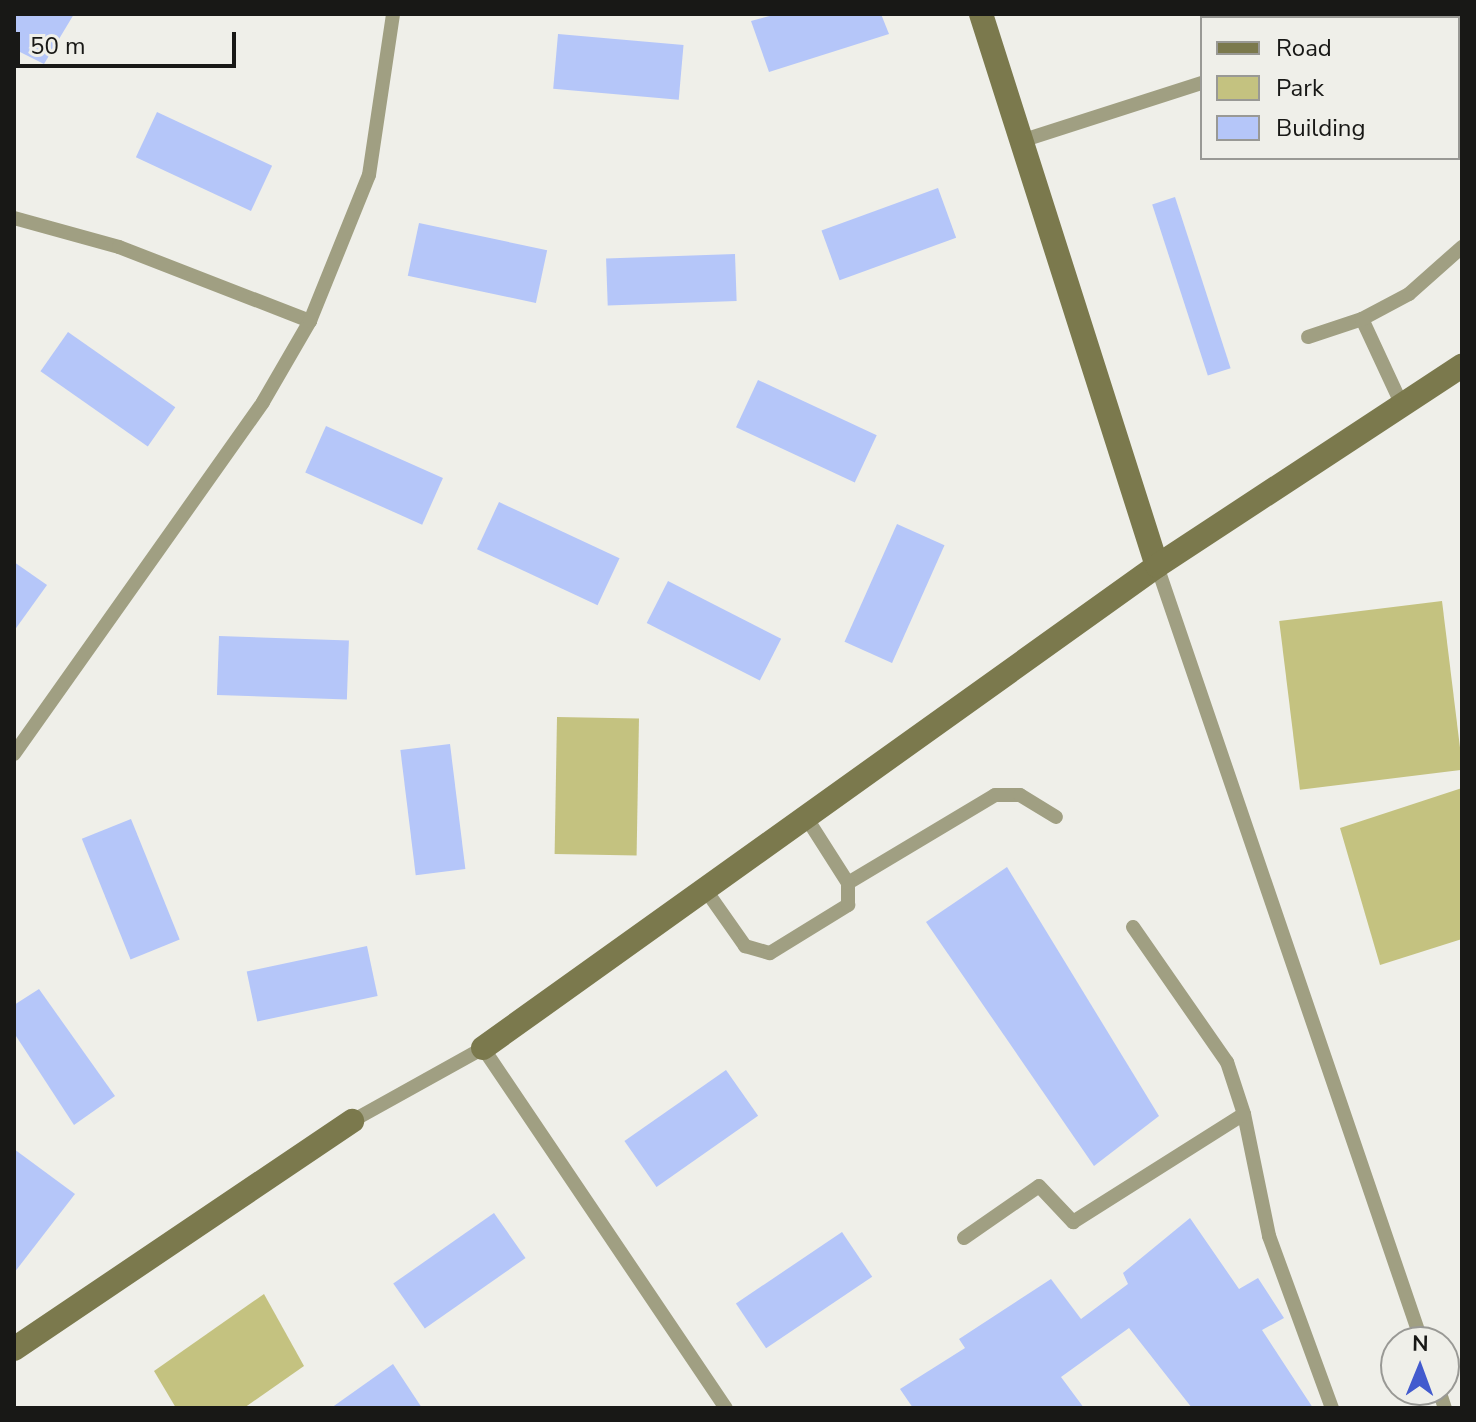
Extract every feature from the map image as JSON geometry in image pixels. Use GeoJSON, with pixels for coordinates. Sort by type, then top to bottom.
{"type":"FeatureCollection","features":[{"type":"Feature","properties":{"kind":"street"},"geometry":{"type":"LineString","coordinates":[[981,14],[1157,566]]}},
{"type":"Feature","properties":{"kind":"street"},"geometry":{"type":"LineString","coordinates":[[483,1048],[1157,566],[1462,366]]}},
{"type":"Feature","properties":{"kind":"street"},"geometry":{"type":"LineString","coordinates":[[14,1349],[352,1121]]}},
{"type":"Feature","properties":{"kind":"lane"},"geometry":{"type":"LineString","coordinates":[[14,754],[263,402],[310,321],[369,175],[393,14]]}},
{"type":"Feature","properties":{"kind":"lane"},"geometry":{"type":"LineString","coordinates":[[1021,141],[1200,84]]}},
{"type":"Feature","properties":{"kind":"lane"},"geometry":{"type":"LineString","coordinates":[[14,218],[119,247],[310,321]]}},
{"type":"Feature","properties":{"kind":"lane"},"geometry":{"type":"LineString","coordinates":[[1308,337],[1362,319],[1409,294],[1462,247]]}},
{"type":"Feature","properties":{"kind":"lane"},"geometry":{"type":"LineString","coordinates":[[1362,319],[1402,405]]}},
{"type":"Feature","properties":{"kind":"lane"},"geometry":{"type":"LineString","coordinates":[[1157,566],[1417,1326]]}},
{"type":"Feature","properties":{"kind":"lane"},"geometry":{"type":"LineString","coordinates":[[848,883],[995,795],[1020,795],[1056,817]]}},
{"type":"Feature","properties":{"kind":"lane"},"geometry":{"type":"LineString","coordinates":[[705,889],[745,946],[770,953],[848,905],[848,883],[806,817]]}},
{"type":"Feature","properties":{"kind":"lane"},"geometry":{"type":"LineString","coordinates":[[1133,927],[1227,1062],[1244,1114],[1269,1236],[1332,1408]]}},
{"type":"Feature","properties":{"kind":"lane"},"geometry":{"type":"LineString","coordinates":[[352,1121],[483,1048],[726,1408]]}},
{"type":"Feature","properties":{"kind":"lane"},"geometry":{"type":"LineString","coordinates":[[964,1238],[1039,1186],[1073,1222],[1244,1114]]}},
{"type":"Feature","properties":{"kind":"green space"},"geometry":{"type":"Polygon","coordinates":[[[1442,601],[1462,770],[1300,790],[1279,621],[1442,601]]]}},
{"type":"Feature","properties":{"kind":"green space"},"geometry":{"type":"Polygon","coordinates":[[[557,717],[639,718],[637,855],[555,854],[557,717]]]}},
{"type":"Feature","properties":{"kind":"green space"},"geometry":{"type":"Polygon","coordinates":[[[1462,788],[1462,939],[1380,965],[1340,828],[1462,788]]]}},
{"type":"Feature","properties":{"kind":"green space"},"geometry":{"type":"Polygon","coordinates":[[[264,1294],[304,1366],[244,1408],[176,1408],[154,1371],[264,1294]]]}},
{"type":"Feature","properties":{"kind":"building"},"geometry":{"type":"Polygon","coordinates":[[[14,14],[74,14],[44,64],[14,49],[14,14]]]}},
{"type":"Feature","properties":{"kind":"building"},"geometry":{"type":"Polygon","coordinates":[[[777,14],[881,14],[889,34],[769,72],[751,21],[777,14]]]}},
{"type":"Feature","properties":{"kind":"building"},"geometry":{"type":"Polygon","coordinates":[[[558,34],[684,45],[679,100],[553,89],[558,34]]]}},
{"type":"Feature","properties":{"kind":"building"},"geometry":{"type":"Polygon","coordinates":[[[157,112],[272,166],[251,211],[136,157],[157,112]]]}},
{"type":"Feature","properties":{"kind":"building"},"geometry":{"type":"Polygon","coordinates":[[[938,188],[956,238],[840,280],[821,230],[938,188]]]}},
{"type":"Feature","properties":{"kind":"building"},"geometry":{"type":"Polygon","coordinates":[[[1175,197],[1231,368],[1208,376],[1152,204],[1175,197]]]}},
{"type":"Feature","properties":{"kind":"building"},"geometry":{"type":"Polygon","coordinates":[[[419,223],[547,250],[536,303],[408,276],[419,223]]]}},
{"type":"Feature","properties":{"kind":"building"},"geometry":{"type":"Polygon","coordinates":[[[735,254],[737,301],[608,305],[606,259],[735,254]]]}},
{"type":"Feature","properties":{"kind":"building"},"geometry":{"type":"Polygon","coordinates":[[[68,332],[175,407],[148,446],[40,371],[68,332]]]}},
{"type":"Feature","properties":{"kind":"building"},"geometry":{"type":"Polygon","coordinates":[[[758,380],[877,435],[855,482],[736,427],[758,380]]]}},
{"type":"Feature","properties":{"kind":"building"},"geometry":{"type":"Polygon","coordinates":[[[326,426],[443,478],[422,525],[305,473],[326,426]]]}},
{"type":"Feature","properties":{"kind":"building"},"geometry":{"type":"Polygon","coordinates":[[[499,502],[620,558],[598,605],[477,549],[499,502]]]}},
{"type":"Feature","properties":{"kind":"building"},"geometry":{"type":"Polygon","coordinates":[[[897,524],[945,545],[892,663],[845,642],[897,524]]]}},
{"type":"Feature","properties":{"kind":"building"},"geometry":{"type":"Polygon","coordinates":[[[14,562],[47,585],[14,631],[14,562]]]}},
{"type":"Feature","properties":{"kind":"building"},"geometry":{"type":"Polygon","coordinates":[[[668,581],[781,639],[760,681],[647,623],[668,581]]]}},
{"type":"Feature","properties":{"kind":"building"},"geometry":{"type":"Polygon","coordinates":[[[219,636],[349,641],[347,700],[217,695],[219,636]]]}},
{"type":"Feature","properties":{"kind":"building"},"geometry":{"type":"Polygon","coordinates":[[[450,744],[465,869],[416,875],[400,750],[450,744]]]}},
{"type":"Feature","properties":{"kind":"building"},"geometry":{"type":"Polygon","coordinates":[[[131,819],[180,940],[131,959],[82,839],[131,819]]]}},
{"type":"Feature","properties":{"kind":"building"},"geometry":{"type":"Polygon","coordinates":[[[1007,867],[1159,1116],[1094,1166],[926,922],[1007,867]]]}},
{"type":"Feature","properties":{"kind":"building"},"geometry":{"type":"Polygon","coordinates":[[[367,946],[378,996],[257,1021],[247,972],[367,946]]]}},
{"type":"Feature","properties":{"kind":"building"},"geometry":{"type":"Polygon","coordinates":[[[39,989],[115,1096],[74,1125],[14,1033],[14,1005],[39,989]]]}},
{"type":"Feature","properties":{"kind":"building"},"geometry":{"type":"Polygon","coordinates":[[[726,1070],[758,1116],[657,1187],[624,1141],[726,1070]]]}},
{"type":"Feature","properties":{"kind":"building"},"geometry":{"type":"Polygon","coordinates":[[[14,1149],[75,1194],[14,1273],[14,1149]]]}},
{"type":"Feature","properties":{"kind":"building"},"geometry":{"type":"Polygon","coordinates":[[[494,1213],[526,1258],[425,1329],[393,1284],[494,1213]]]}},
{"type":"Feature","properties":{"kind":"building"},"geometry":{"type":"Polygon","coordinates":[[[1190,1218],[1239,1289],[1258,1278],[1284,1318],[1262,1330],[1313,1408],[1192,1408],[1129,1328],[1061,1377],[1084,1408],[913,1408],[900,1389],[965,1348],[959,1339],[1051,1279],[1081,1319],[1128,1284],[1123,1273],[1190,1218]]]}},
{"type":"Feature","properties":{"kind":"building"},"geometry":{"type":"Polygon","coordinates":[[[842,1232],[872,1277],[766,1348],[736,1304],[842,1232]]]}},
{"type":"Feature","properties":{"kind":"building"},"geometry":{"type":"Polygon","coordinates":[[[393,1364],[422,1408],[331,1408],[393,1364]]]}}]}
